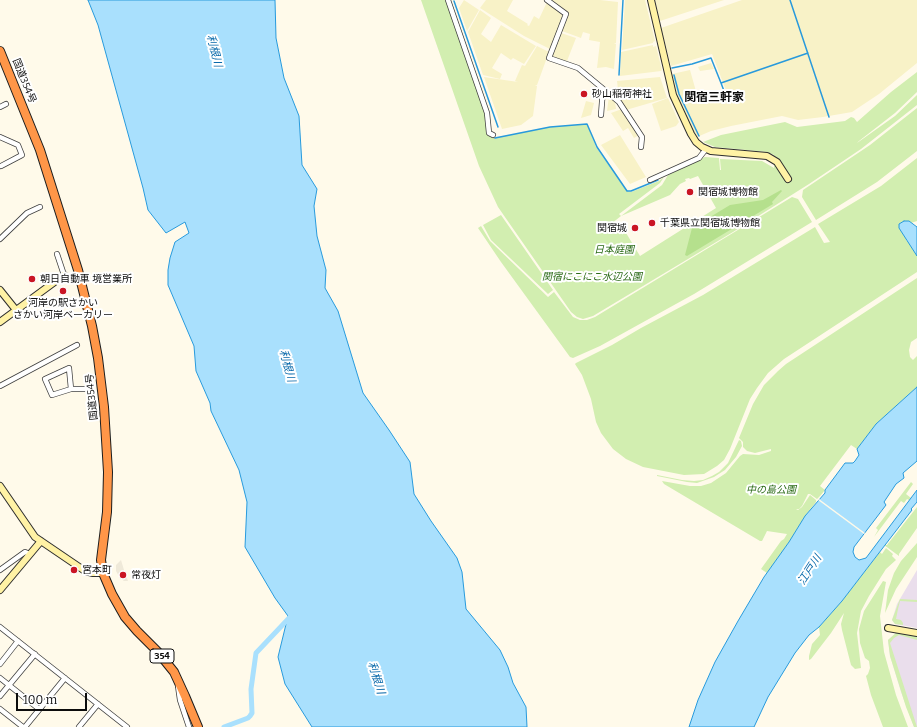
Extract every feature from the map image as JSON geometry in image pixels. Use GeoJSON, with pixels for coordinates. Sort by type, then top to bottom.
{"type":"FeatureCollection","features":[{"type":"Feature","properties":{"kind":"highway","name":"国道354号"},"geometry":{"type":"LineString","coordinates":[[0,51],[40,150],[78,270],[91,318],[104,407],[108,472],[107,512],[102,560],[103,573],[112,594],[125,617],[167,662],[179,682],[198,727]]}},
{"type":"Feature","properties":{"kind":"street"},"geometry":{"type":"LineString","coordinates":[[448,0],[487,113],[490,133],[493,135]]}},
{"type":"Feature","properties":{"kind":"street"},"geometry":{"type":"LineString","coordinates":[[547,0],[566,14],[549,58],[578,68],[619,102],[642,137],[642,147]]}},
{"type":"Feature","properties":{"kind":"street"},"geometry":{"type":"LineString","coordinates":[[651,0],[673,95],[696,142],[711,151],[767,156],[777,162],[788,179]]}},
{"type":"Feature","properties":{"kind":"street"},"geometry":{"type":"LineString","coordinates":[[601,115],[603,89]]}},
{"type":"Feature","properties":{"kind":"street"},"geometry":{"type":"LineString","coordinates":[[0,107],[6,104]]}},
{"type":"Feature","properties":{"kind":"street"},"geometry":{"type":"LineString","coordinates":[[0,137],[18,145],[22,155],[1,166]]}},
{"type":"Feature","properties":{"kind":"street"},"geometry":{"type":"LineString","coordinates":[[650,180],[699,158],[706,149]]}},
{"type":"Feature","properties":{"kind":"street"},"geometry":{"type":"LineString","coordinates":[[0,239],[27,213],[40,207]]}},
{"type":"Feature","properties":{"kind":"street"},"geometry":{"type":"LineString","coordinates":[[0,322],[64,275],[57,254]]}},
{"type":"Feature","properties":{"kind":"street"},"geometry":{"type":"LineString","coordinates":[[0,290],[16,310]]}},
{"type":"Feature","properties":{"kind":"street"},"geometry":{"type":"LineString","coordinates":[[0,386],[76,345]]}},
{"type":"Feature","properties":{"kind":"street"},"geometry":{"type":"LineString","coordinates":[[71,390],[69,368],[45,380],[52,395],[71,390],[86,389]]}},
{"type":"Feature","properties":{"kind":"street"},"geometry":{"type":"LineString","coordinates":[[0,486],[32,532],[41,541],[85,571],[103,573]]}},
{"type":"Feature","properties":{"kind":"street"},"geometry":{"type":"LineString","coordinates":[[0,590],[41,541]]}},
{"type":"Feature","properties":{"kind":"street"},"geometry":{"type":"LineString","coordinates":[[0,570],[25,552],[30,554]]}},
{"type":"Feature","properties":{"kind":"street"},"geometry":{"type":"LineString","coordinates":[[888,628],[917,633]]}},
{"type":"Feature","properties":{"kind":"street"},"geometry":{"type":"LineString","coordinates":[[1,629],[127,727]]}},
{"type":"Feature","properties":{"kind":"street"},"geometry":{"type":"LineString","coordinates":[[0,664],[18,641]]}},
{"type":"Feature","properties":{"kind":"street"},"geometry":{"type":"LineString","coordinates":[[0,696],[35,654]]}},
{"type":"Feature","properties":{"kind":"street"},"geometry":{"type":"LineString","coordinates":[[0,678],[39,709]]}},
{"type":"Feature","properties":{"kind":"street"},"geometry":{"type":"LineString","coordinates":[[0,709],[24,727],[65,678]]}},
{"type":"Feature","properties":{"kind":"street"},"geometry":{"type":"LineString","coordinates":[[179,682],[178,688],[180,700],[189,727]]}},
{"type":"Feature","properties":{"kind":"street"},"geometry":{"type":"LineString","coordinates":[[80,727],[98,704]]}},
{"type":"Feature","properties":{"kind":"shaded area"},"geometry":{"type":"Polygon","coordinates":[[[464,0],[479,10],[467,31],[459,8],[464,0]]]}},
{"type":"Feature","properties":{"kind":"shaded area"},"geometry":{"type":"Polygon","coordinates":[[[486,0],[513,0],[507,11],[529,26],[534,16],[539,19],[547,2],[563,14],[550,49],[524,36],[480,8],[486,0]]]}},
{"type":"Feature","properties":{"kind":"shaded area"},"geometry":{"type":"Polygon","coordinates":[[[550,0],[600,0],[618,2],[616,43],[614,43],[616,44],[614,69],[606,67],[597,68],[600,42],[589,40],[590,34],[583,32],[581,38],[561,30],[568,12],[550,0]]]}},
{"type":"Feature","properties":{"kind":"shaded area"},"geometry":{"type":"Polygon","coordinates":[[[625,0],[645,0],[655,41],[653,43],[622,50],[625,0]]]}},
{"type":"Feature","properties":{"kind":"shaded area"},"geometry":{"type":"Polygon","coordinates":[[[655,0],[724,0],[660,21],[655,0]]]}},
{"type":"Feature","properties":{"kind":"shaded area"},"geometry":{"type":"Polygon","coordinates":[[[742,0],[917,0],[917,63],[879,94],[852,112],[798,120],[782,116],[731,126],[711,131],[697,137],[676,93],[672,74],[690,70],[699,102],[727,93],[712,54],[671,66],[661,28],[742,0]]]}},
{"type":"Feature","properties":{"kind":"shaded area"},"geometry":{"type":"Polygon","coordinates":[[[480,10],[491,18],[481,34],[491,42],[501,25],[536,46],[524,64],[513,58],[511,60],[501,53],[492,68],[502,74],[500,79],[483,75],[468,32],[480,10]]]}},
{"type":"Feature","properties":{"kind":"shaded area"},"geometry":{"type":"Polygon","coordinates":[[[561,33],[576,38],[567,61],[557,59],[552,55],[561,33]]]}},
{"type":"Feature","properties":{"kind":"shaded area"},"geometry":{"type":"Polygon","coordinates":[[[653,45],[653,47],[656,46],[661,71],[620,76],[621,52],[653,45]]]}},
{"type":"Feature","properties":{"kind":"shaded area"},"geometry":{"type":"Polygon","coordinates":[[[537,46],[549,52],[537,85],[535,85],[537,86],[533,116],[521,125],[502,129],[484,77],[518,82],[515,81],[522,65],[525,66],[537,46]]]}},
{"type":"Feature","properties":{"kind":"shaded area"},"geometry":{"type":"Polygon","coordinates":[[[711,63],[714,69],[700,71],[698,67],[711,63]]]}},
{"type":"Feature","properties":{"kind":"shaded area"},"geometry":{"type":"Polygon","coordinates":[[[660,77],[667,98],[626,110],[619,98],[617,81],[660,77]]]}},
{"type":"Feature","properties":{"kind":"shaded area"},"geometry":{"type":"Polygon","coordinates":[[[609,96],[615,102],[616,109],[607,111],[609,96]]]}},
{"type":"Feature","properties":{"kind":"shaded area"},"geometry":{"type":"Polygon","coordinates":[[[668,98],[679,122],[676,126],[661,131],[652,104],[668,98]]]}},
{"type":"Feature","properties":{"kind":"shaded area"},"geometry":{"type":"Polygon","coordinates":[[[586,101],[594,103],[591,115],[581,118],[586,101]]]}},
{"type":"Feature","properties":{"kind":"shaded area"},"geometry":{"type":"Polygon","coordinates":[[[622,109],[639,135],[634,138],[628,128],[623,131],[611,113],[622,109]]]}},
{"type":"Feature","properties":{"kind":"shaded area"},"geometry":{"type":"Polygon","coordinates":[[[620,135],[646,177],[630,184],[601,145],[620,135]]]}},
{"type":"Feature","properties":{"kind":"shaded area"},"geometry":{"type":"Polygon","coordinates":[[[121,560],[128,581],[124,581],[120,578],[116,571],[116,565],[121,560]]]}},
{"type":"Feature","properties":{"kind":"shaded area"},"geometry":{"type":"Polygon","coordinates":[[[917,570],[917,628],[895,624],[892,620],[897,604],[917,570]]]}},
{"type":"Feature","properties":{"kind":"shaded area"},"geometry":{"type":"Polygon","coordinates":[[[897,632],[917,636],[917,727],[914,727],[890,656],[888,640],[897,632]]]}},
{"type":"Feature","properties":{"kind":"green space"},"geometry":{"type":"Polygon","coordinates":[[[421,0],[446,0],[492,136],[495,138],[550,127],[587,124],[596,147],[627,191],[631,192],[659,181],[664,177],[660,183],[619,214],[621,216],[662,185],[668,175],[705,157],[719,158],[720,170],[720,159],[762,161],[774,168],[774,155],[767,152],[715,147],[703,142],[721,135],[785,122],[797,127],[845,121],[851,117],[857,122],[891,92],[917,72],[917,92],[895,113],[857,143],[895,116],[917,95],[917,105],[861,149],[733,232],[593,316],[583,319],[577,317],[571,312],[498,207],[479,166],[421,0]],[[698,176],[685,179],[686,181],[680,184],[670,195],[621,216],[611,224],[613,227],[620,223],[640,256],[716,208],[698,176]]]}},
{"type":"Feature","properties":{"kind":"green space"},"geometry":{"type":"Polygon","coordinates":[[[917,108],[917,151],[877,182],[816,220],[802,197],[803,190],[870,145],[917,108]]]}},
{"type":"Feature","properties":{"kind":"green space"},"geometry":{"type":"Polygon","coordinates":[[[917,158],[917,221],[911,223],[909,221],[906,240],[917,256],[917,272],[784,359],[768,373],[750,399],[730,449],[724,460],[704,474],[684,475],[643,467],[626,459],[613,449],[601,433],[596,422],[591,399],[582,375],[575,364],[576,363],[703,295],[815,227],[824,243],[830,242],[818,224],[881,186],[917,158]]]}},
{"type":"Feature","properties":{"kind":"green space"},"geometry":{"type":"Polygon","coordinates":[[[781,190],[782,191],[772,202],[773,204],[687,256],[685,255],[692,228],[730,205],[763,200],[781,190]]]}},
{"type":"Feature","properties":{"kind":"green space"},"geometry":{"type":"Polygon","coordinates":[[[792,197],[798,199],[812,222],[694,294],[600,346],[573,358],[570,357],[478,228],[481,226],[490,241],[548,297],[554,292],[573,317],[580,320],[587,320],[595,317],[792,197]]]}},
{"type":"Feature","properties":{"kind":"green space"},"geometry":{"type":"Polygon","coordinates":[[[501,215],[553,290],[548,294],[491,240],[483,225],[501,215]]]}},
{"type":"Feature","properties":{"kind":"green space","name":"中の島公園"},"geometry":{"type":"Polygon","coordinates":[[[917,278],[917,338],[911,342],[909,350],[910,357],[913,360],[917,356],[917,387],[876,424],[857,449],[851,445],[820,486],[825,490],[817,499],[810,494],[808,494],[802,506],[799,509],[796,509],[798,510],[802,507],[810,495],[816,500],[816,502],[767,573],[761,569],[787,534],[767,531],[762,541],[760,541],[664,484],[662,481],[690,486],[701,486],[711,483],[726,473],[743,454],[759,455],[771,451],[771,449],[755,453],[747,451],[743,447],[743,442],[739,438],[753,404],[764,385],[786,364],[917,278]]]}},
{"type":"Feature","properties":{"kind":"green space"},"geometry":{"type":"Polygon","coordinates":[[[739,440],[741,441],[742,446],[736,457],[725,470],[714,477],[697,483],[657,476],[682,480],[703,480],[719,472],[728,463],[739,440]]]}},
{"type":"Feature","properties":{"kind":"green space"},"geometry":{"type":"Polygon","coordinates":[[[911,482],[913,484],[906,494],[911,498],[909,500],[907,499],[904,503],[901,501],[874,537],[878,530],[876,528],[911,482]]]}},
{"type":"Feature","properties":{"kind":"green space"},"geometry":{"type":"Polygon","coordinates":[[[917,507],[917,528],[899,556],[884,545],[887,545],[917,507]]]}},
{"type":"Feature","properties":{"kind":"green space"},"geometry":{"type":"Polygon","coordinates":[[[917,543],[917,557],[896,589],[885,613],[888,590],[894,573],[901,561],[917,543]]]}},
{"type":"Feature","properties":{"kind":"green space"},"geometry":{"type":"Polygon","coordinates":[[[886,548],[893,554],[892,556],[896,560],[886,569],[861,611],[857,633],[861,668],[855,669],[851,665],[841,624],[844,613],[831,633],[809,660],[812,644],[820,635],[819,627],[842,601],[880,552],[882,554],[886,548]]]}},
{"type":"Feature","properties":{"kind":"green space"},"geometry":{"type":"Polygon","coordinates":[[[883,581],[886,582],[880,616],[884,652],[896,695],[908,727],[883,727],[871,695],[866,676],[870,668],[869,661],[865,658],[860,643],[859,629],[864,611],[883,581]]]}},
{"type":"Feature","properties":{"kind":"green space"},"geometry":{"type":"Polygon","coordinates":[[[900,599],[917,600],[917,602],[900,601],[896,619],[901,620],[903,625],[895,624],[892,620],[900,599]]]}},
{"type":"Feature","properties":{"kind":"green space"},"geometry":{"type":"Polygon","coordinates":[[[897,632],[917,636],[917,640],[899,635],[890,643],[917,727],[914,727],[906,707],[890,656],[888,640],[897,632]]]}},
{"type":"Feature","properties":{"kind":"water","name":"利根川"},"geometry":{"type":"Polygon","coordinates":[[[88,0],[275,0],[276,38],[284,78],[299,116],[302,165],[317,189],[314,206],[317,236],[326,270],[325,288],[338,311],[363,393],[410,462],[414,494],[457,558],[462,572],[466,609],[500,650],[508,667],[513,683],[526,707],[527,727],[312,727],[285,684],[278,657],[288,616],[275,598],[245,547],[247,502],[239,470],[211,411],[210,403],[196,371],[194,346],[168,285],[168,270],[175,242],[189,233],[185,222],[166,233],[148,210],[98,25],[88,0]]]}},
{"type":"Feature","properties":{"kind":"water"},"geometry":{"type":"Polygon","coordinates":[[[904,221],[909,221],[917,227],[917,256],[899,228],[899,224],[904,221]]]}},
{"type":"Feature","properties":{"kind":"water","name":"江戸川"},"geometry":{"type":"Polygon","coordinates":[[[917,387],[917,461],[903,473],[904,478],[896,484],[884,502],[886,505],[854,547],[853,552],[855,557],[859,560],[866,558],[917,490],[917,502],[911,509],[912,510],[842,601],[819,627],[809,635],[795,653],[768,697],[754,727],[689,727],[698,700],[715,662],[764,577],[789,542],[805,516],[825,493],[825,490],[845,463],[853,463],[855,461],[859,455],[857,449],[876,424],[917,387]]]}},
{"type":"Feature","properties":{"kind":"pier"},"geometry":{"type":"Polygon","coordinates":[[[819,499],[865,533],[864,534],[818,500],[819,499]]]}},
{"type":"Feature","properties":{"kind":"waterway"},"geometry":{"type":"LineString","coordinates":[[619,75],[623,0]]}},
{"type":"Feature","properties":{"kind":"waterway"},"geometry":{"type":"LineString","coordinates":[[790,0],[829,117]]}},
{"type":"Feature","properties":{"kind":"waterway"},"geometry":{"type":"LineString","coordinates":[[454,1],[498,127]]}},
{"type":"Feature","properties":{"kind":"waterway"},"geometry":{"type":"LineString","coordinates":[[672,68],[711,58],[721,83],[808,53]]}},
{"type":"Feature","properties":{"kind":"waterway"},"geometry":{"type":"LineString","coordinates":[[674,75],[679,94],[699,136]]}},
{"type":"Feature","properties":{"kind":"waterway"},"geometry":{"type":"LineString","coordinates":[[700,103],[724,91],[721,83]]}},
{"type":"Feature","properties":{"kind":"waterway"},"geometry":{"type":"LineString","coordinates":[[495,138],[550,127],[587,124],[597,147],[627,191],[631,191],[658,180]]}},
{"type":"Feature","properties":{"kind":"waterway"},"geometry":{"type":"LineString","coordinates":[[224,727],[248,718],[252,713],[251,689],[256,653],[291,616]]}},
{"type":"Feature","properties":{"kind":"place","name":"砂山稲荷神社"},"geometry":{"type":"Point","coordinates":[584,94]}},
{"type":"Feature","properties":{"kind":"place","name":"関宿城博物館"},"geometry":{"type":"Point","coordinates":[690,192]}},
{"type":"Feature","properties":{"kind":"place","name":"千葉県立関宿城博物館"},"geometry":{"type":"Point","coordinates":[652,223]}},
{"type":"Feature","properties":{"kind":"place","name":"関宿城"},"geometry":{"type":"Point","coordinates":[635,228]}},
{"type":"Feature","properties":{"kind":"place","name":"朝日自動車 境営業所"},"geometry":{"type":"Point","coordinates":[32,279]}},
{"type":"Feature","properties":{"kind":"place","name":"河岸の駅さかい さかい河岸ベーカリー"},"geometry":{"type":"Point","coordinates":[63,291]}},
{"type":"Feature","properties":{"kind":"place","name":"宮本町"},"geometry":{"type":"Point","coordinates":[74,570]}},
{"type":"Feature","properties":{"kind":"place","name":"常夜灯"},"geometry":{"type":"Point","coordinates":[123,575]}},
{"type":"Feature","properties":{"kind":"district","name":"関宿三軒家"},"geometry":{"type":"Point","coordinates":[714,98]}},
{"type":"Feature","properties":{"kind":"park label","name":"日本庭園"},"geometry":{"type":"Point","coordinates":[614,250]}},
{"type":"Feature","properties":{"kind":"park label","name":"関宿にこにこ水辺公園"},"geometry":{"type":"Point","coordinates":[592,277]}}]}
